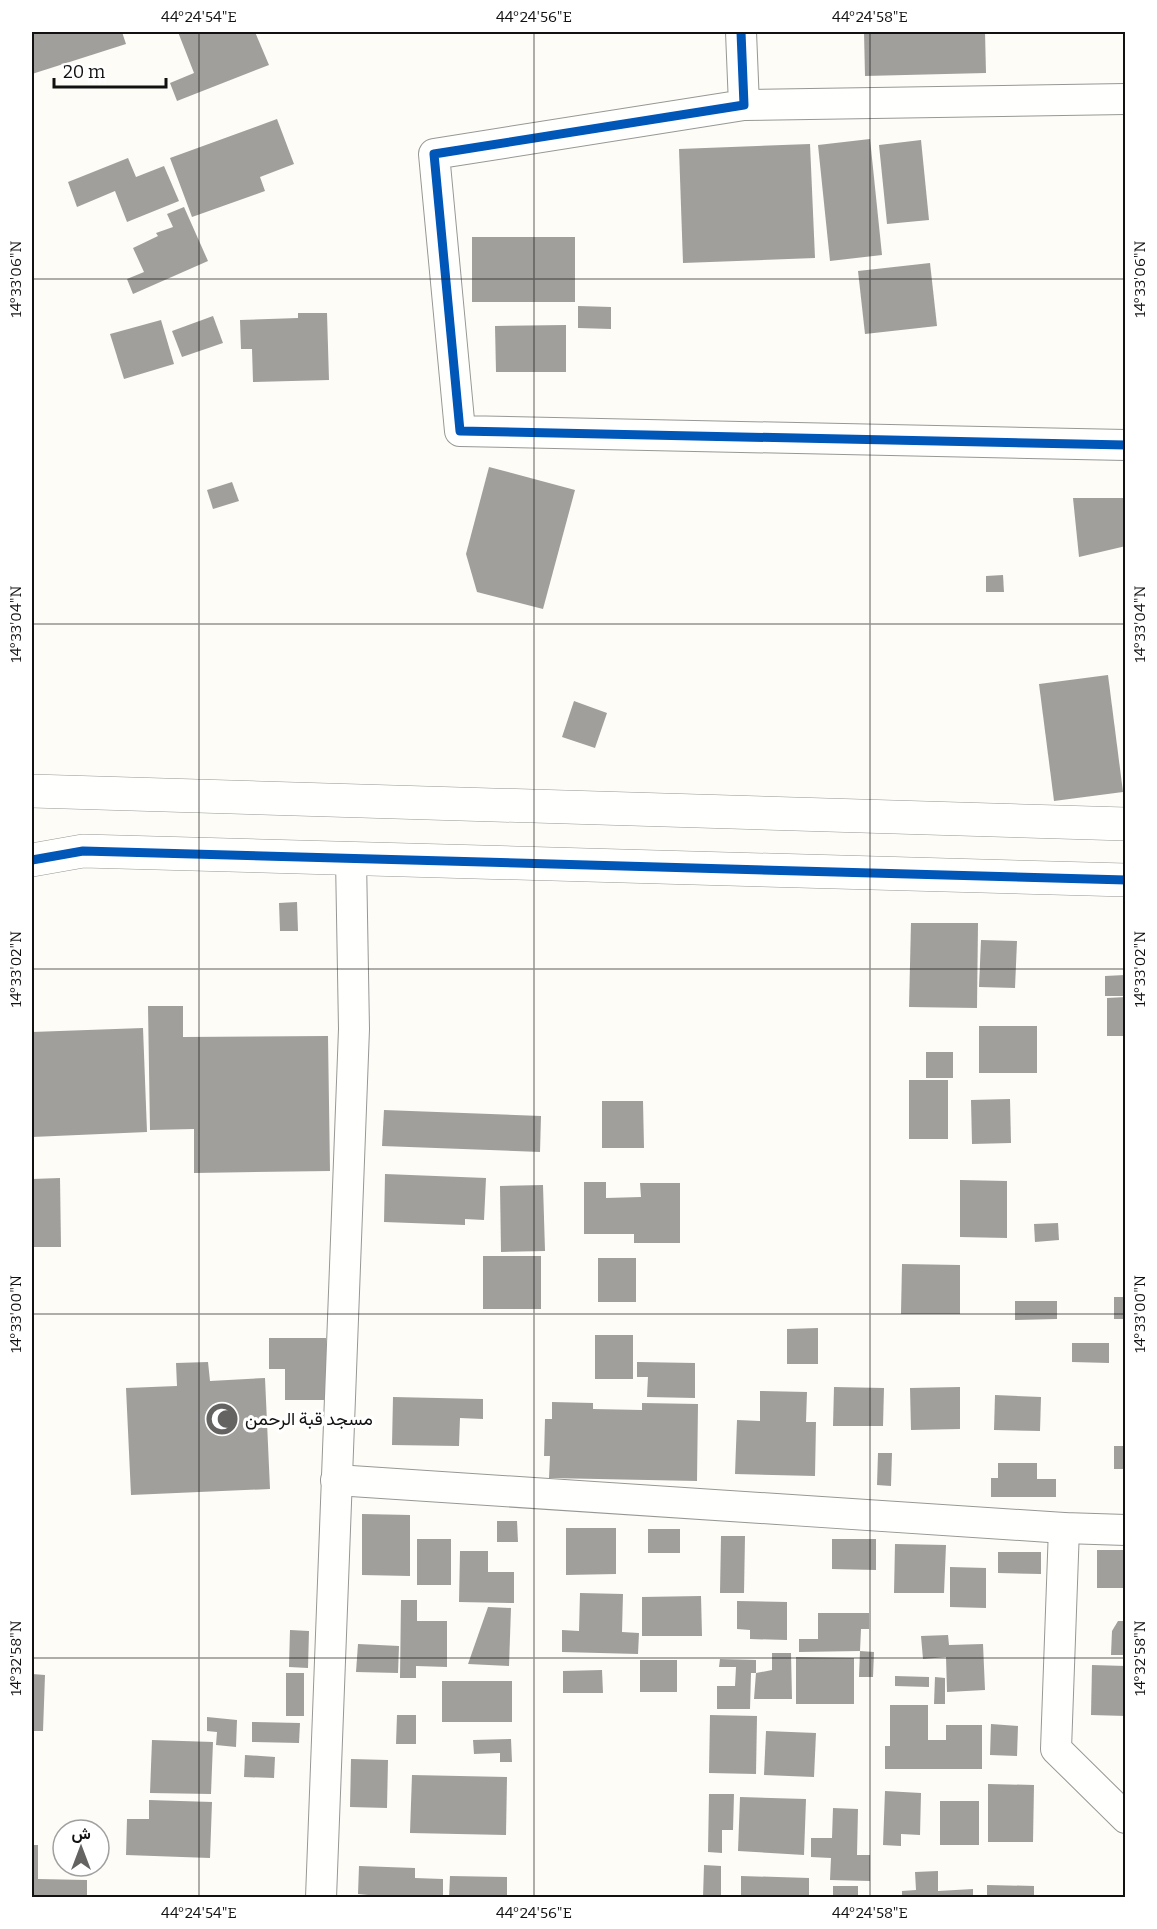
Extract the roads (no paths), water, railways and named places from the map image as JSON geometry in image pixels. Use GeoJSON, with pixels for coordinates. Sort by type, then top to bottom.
{"type":"FeatureCollection","features":[{"type":"Feature","properties":{"kind":"street"},"geometry":{"type":"LineString","coordinates":[[741,32],[744,105]]}},
{"type":"Feature","properties":{"kind":"street"},"geometry":{"type":"LineString","coordinates":[[1125,99],[744,105],[434,154],[460,431],[1125,445]]}},
{"type":"Feature","properties":{"kind":"street"},"geometry":{"type":"LineString","coordinates":[[32,791],[1125,824]]}},
{"type":"Feature","properties":{"kind":"street"},"geometry":{"type":"LineString","coordinates":[[32,860],[83,851],[1125,880]]}},
{"type":"Feature","properties":{"kind":"street"},"geometry":{"type":"LineString","coordinates":[[321,1898],[354,1029],[351,859]]}},
{"type":"Feature","properties":{"kind":"street"},"geometry":{"type":"LineString","coordinates":[[336,1480],[1064,1528],[1125,1530]]}},
{"type":"Feature","properties":{"kind":"street"},"geometry":{"type":"LineString","coordinates":[[1064,1528],[1056,1749],[1125,1818]]}},
{"type":"Feature","properties":{"kind":"place","name":"مسجد قبة الرحمن"},"geometry":{"type":"Point","coordinates":[222,1419]}}]}
